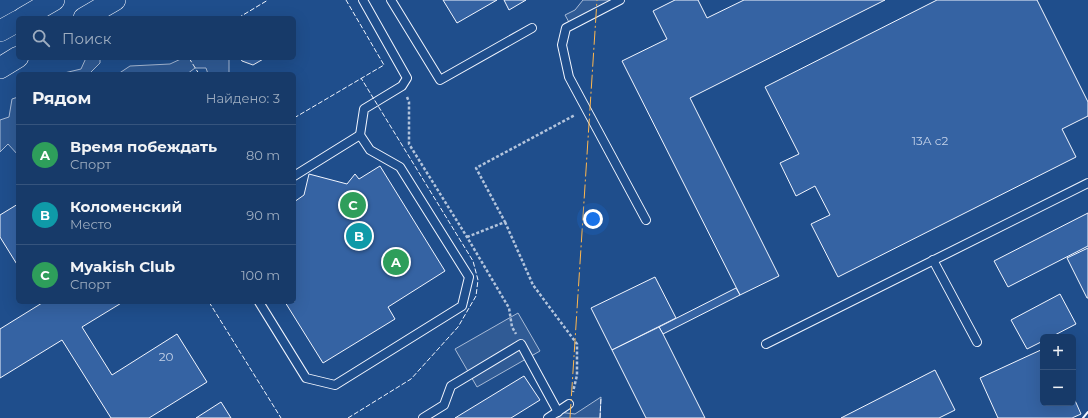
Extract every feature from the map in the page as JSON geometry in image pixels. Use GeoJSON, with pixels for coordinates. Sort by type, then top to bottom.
{"type":"FeatureCollection","features":[{"type":"Feature","properties":{"kind":"main road"},"geometry":{"type":"LineString","coordinates":[[30,16],[54,0]]}},
{"type":"Feature","properties":{"kind":"main road"},"geometry":{"type":"LineString","coordinates":[[88,10],[115,0]]}},
{"type":"Feature","properties":{"kind":"main road"},"geometry":{"type":"LineString","coordinates":[[0,31],[16,23]]}},
{"type":"Feature","properties":{"kind":"main road"},"geometry":{"type":"LineString","coordinates":[[0,68],[16,58]]}},
{"type":"Feature","properties":{"kind":"lane"},"geometry":{"type":"LineString","coordinates":[[260,304],[306,378],[335,385],[462,306],[469,277],[400,166],[370,150],[360,135],[364,109],[402,86],[407,78],[363,0]]}},
{"type":"Feature","properties":{"kind":"lane"},"geometry":{"type":"LineString","coordinates":[[391,0],[440,80],[532,28]]}},
{"type":"Feature","properties":{"kind":"lane"},"geometry":{"type":"LineString","coordinates":[[620,0],[566,28],[562,45],[569,77],[646,220]]}},
{"type":"Feature","properties":{"kind":"lane"},"geometry":{"type":"LineString","coordinates":[[296,175],[360,135]]}},
{"type":"Feature","properties":{"kind":"lane"},"geometry":{"type":"LineString","coordinates":[[766,344],[1088,183]]}},
{"type":"Feature","properties":{"kind":"lane"},"geometry":{"type":"LineString","coordinates":[[933,260],[977,342]]}},
{"type":"Feature","properties":{"kind":"lane"},"geometry":{"type":"LineString","coordinates":[[423,418],[444,405],[451,386],[521,344],[558,412]]}},
{"type":"Feature","properties":{"kind":"lane"},"geometry":{"type":"LineString","coordinates":[[548,418],[569,404]]}},
{"type":"Feature","properties":{"kind":"path"},"geometry":{"type":"LineString","coordinates":[[402,86],[410,102],[409,144],[509,308],[512,327],[521,344]]}},
{"type":"Feature","properties":{"kind":"path"},"geometry":{"type":"LineString","coordinates":[[569,404],[577,375],[577,344],[533,285],[505,222],[476,168],[586,109]]}},
{"type":"Feature","properties":{"kind":"path"},"geometry":{"type":"LineString","coordinates":[[467,237],[505,222]]}},
{"type":"Feature","properties":{"kind":"shaded area"},"geometry":{"type":"Polygon","coordinates":[[[583,0],[618,0],[570,24],[565,15],[575,10],[583,0]]]}},
{"type":"Feature","properties":{"kind":"shaded area"},"geometry":{"type":"Polygon","coordinates":[[[85,60],[100,60],[100,63],[91,72],[68,72],[81,69],[85,60]]]}},
{"type":"Feature","properties":{"kind":"shaded area"},"geometry":{"type":"Polygon","coordinates":[[[179,60],[229,60],[229,72],[207,72],[206,68],[195,68],[190,72],[121,72],[130,66],[170,64],[179,60]]]}},
{"type":"Feature","properties":{"kind":"shaded area"},"geometry":{"type":"Polygon","coordinates":[[[16,98],[16,153],[8,144],[0,152],[0,120],[9,117],[12,99],[16,98]]]}},
{"type":"Feature","properties":{"kind":"shaded area"},"geometry":{"type":"Polygon","coordinates":[[[518,313],[540,351],[477,387],[455,349],[518,313]]]}},
{"type":"Feature","properties":{"kind":"shaded area"},"geometry":{"type":"Polygon","coordinates":[[[601,397],[600,418],[558,418],[558,412],[575,414],[601,397]]]}},
{"type":"Feature","properties":{"kind":"building"},"geometry":{"type":"Polygon","coordinates":[[[443,0],[497,0],[457,23],[443,0]]]}},
{"type":"Feature","properties":{"kind":"building"},"geometry":{"type":"Polygon","coordinates":[[[504,0],[526,0],[509,10],[504,0]]]}},
{"type":"Feature","properties":{"kind":"building"},"geometry":{"type":"Polygon","coordinates":[[[675,0],[698,0],[707,18],[744,0],[885,0],[690,98],[779,276],[740,295],[622,61],[667,39],[653,11],[675,0]]]}},
{"type":"Feature","properties":{"kind":"building"},"geometry":{"type":"Polygon","coordinates":[[[937,0],[1037,0],[1088,102],[1088,116],[1062,129],[1076,157],[838,277],[811,224],[830,215],[815,186],[796,196],[780,163],[799,154],[765,87],[937,0]]]}},
{"type":"Feature","properties":{"kind":"building"},"geometry":{"type":"Polygon","coordinates":[[[241,60],[262,60],[253,65],[241,60]]]}},
{"type":"Feature","properties":{"kind":"building"},"geometry":{"type":"Polygon","coordinates":[[[380,166],[445,271],[388,307],[395,319],[323,363],[286,304],[296,304],[296,201],[304,195],[309,174],[347,184],[355,174],[359,179],[380,166]]]}},
{"type":"Feature","properties":{"kind":"building"},"geometry":{"type":"Polygon","coordinates":[[[16,205],[16,263],[0,237],[0,215],[16,205]]]}},
{"type":"Feature","properties":{"kind":"building"},"geometry":{"type":"Polygon","coordinates":[[[1088,213],[1088,246],[1008,287],[994,261],[1088,213]]]}},
{"type":"Feature","properties":{"kind":"building"},"geometry":{"type":"Polygon","coordinates":[[[1088,248],[1088,298],[1087,298],[1067,258],[1088,248]]]}},
{"type":"Feature","properties":{"kind":"building"},"geometry":{"type":"Polygon","coordinates":[[[655,277],[676,318],[612,350],[591,308],[655,277]]]}},
{"type":"Feature","properties":{"kind":"building"},"geometry":{"type":"Polygon","coordinates":[[[736,288],[740,295],[663,334],[659,327],[736,288]]]}},
{"type":"Feature","properties":{"kind":"building"},"geometry":{"type":"Polygon","coordinates":[[[1060,294],[1076,324],[1057,334],[1040,334],[1040,342],[1027,349],[1011,320],[1060,294]]]}},
{"type":"Feature","properties":{"kind":"building"},"geometry":{"type":"Polygon","coordinates":[[[40,304],[120,304],[82,327],[112,375],[177,334],[207,382],[149,418],[111,418],[62,340],[0,378],[0,329],[40,304]]]}},
{"type":"Feature","properties":{"kind":"building"},"geometry":{"type":"Polygon","coordinates":[[[659,327],[705,418],[646,418],[612,350],[659,327]]]}},
{"type":"Feature","properties":{"kind":"building"},"geometry":{"type":"Polygon","coordinates":[[[1040,350],[1040,406],[1076,406],[1076,403],[1081,414],[1072,418],[998,418],[980,378],[1040,350]]]}},
{"type":"Feature","properties":{"kind":"building"},"geometry":{"type":"Polygon","coordinates":[[[935,370],[955,410],[939,418],[841,418],[935,370]]]}},
{"type":"Feature","properties":{"kind":"building"},"geometry":{"type":"Polygon","coordinates":[[[524,376],[540,400],[511,418],[455,418],[524,376]]]}},
{"type":"Feature","properties":{"kind":"building"},"geometry":{"type":"Polygon","coordinates":[[[221,402],[231,418],[196,418],[221,402]]]}},
{"type":"Feature","properties":{"kind":"fence"},"geometry":{"type":"LineString","coordinates":[[241,16],[268,0]]}},
{"type":"Feature","properties":{"kind":"fence"},"geometry":{"type":"LineString","coordinates":[[296,117],[384,65],[346,0]]}},
{"type":"Feature","properties":{"kind":"fence"},"geometry":{"type":"LineString","coordinates":[[190,60],[198,72]]}},
{"type":"Feature","properties":{"kind":"fence"},"geometry":{"type":"LineString","coordinates":[[348,418],[411,379],[458,327],[476,296],[478,280],[473,261],[361,78]]}},
{"type":"Feature","properties":{"kind":"fence"},"geometry":{"type":"LineString","coordinates":[[210,304],[281,418]]}},
{"type":"Feature","properties":{"kind":"fence"},"geometry":{"type":"LineString","coordinates":[[600,418],[601,397]]}},
{"type":"Feature","properties":{"kind":"wall"},"geometry":{"type":"LineString","coordinates":[[1083,418],[1088,412]]}},
{"type":"Feature","properties":{"kind":"power"},"geometry":{"type":"LineString","coordinates":[[570,418],[597,0]]}},
{"type":"Feature","properties":{"kind":"place","name":"Myakish Club"},"geometry":{"type":"Point","coordinates":[353,205]}},
{"type":"Feature","properties":{"kind":"place","name":"Коломенский"},"geometry":{"type":"Point","coordinates":[359,236]}},
{"type":"Feature","properties":{"kind":"place","name":"Время побеждать"},"geometry":{"type":"Point","coordinates":[396,262]}}]}
